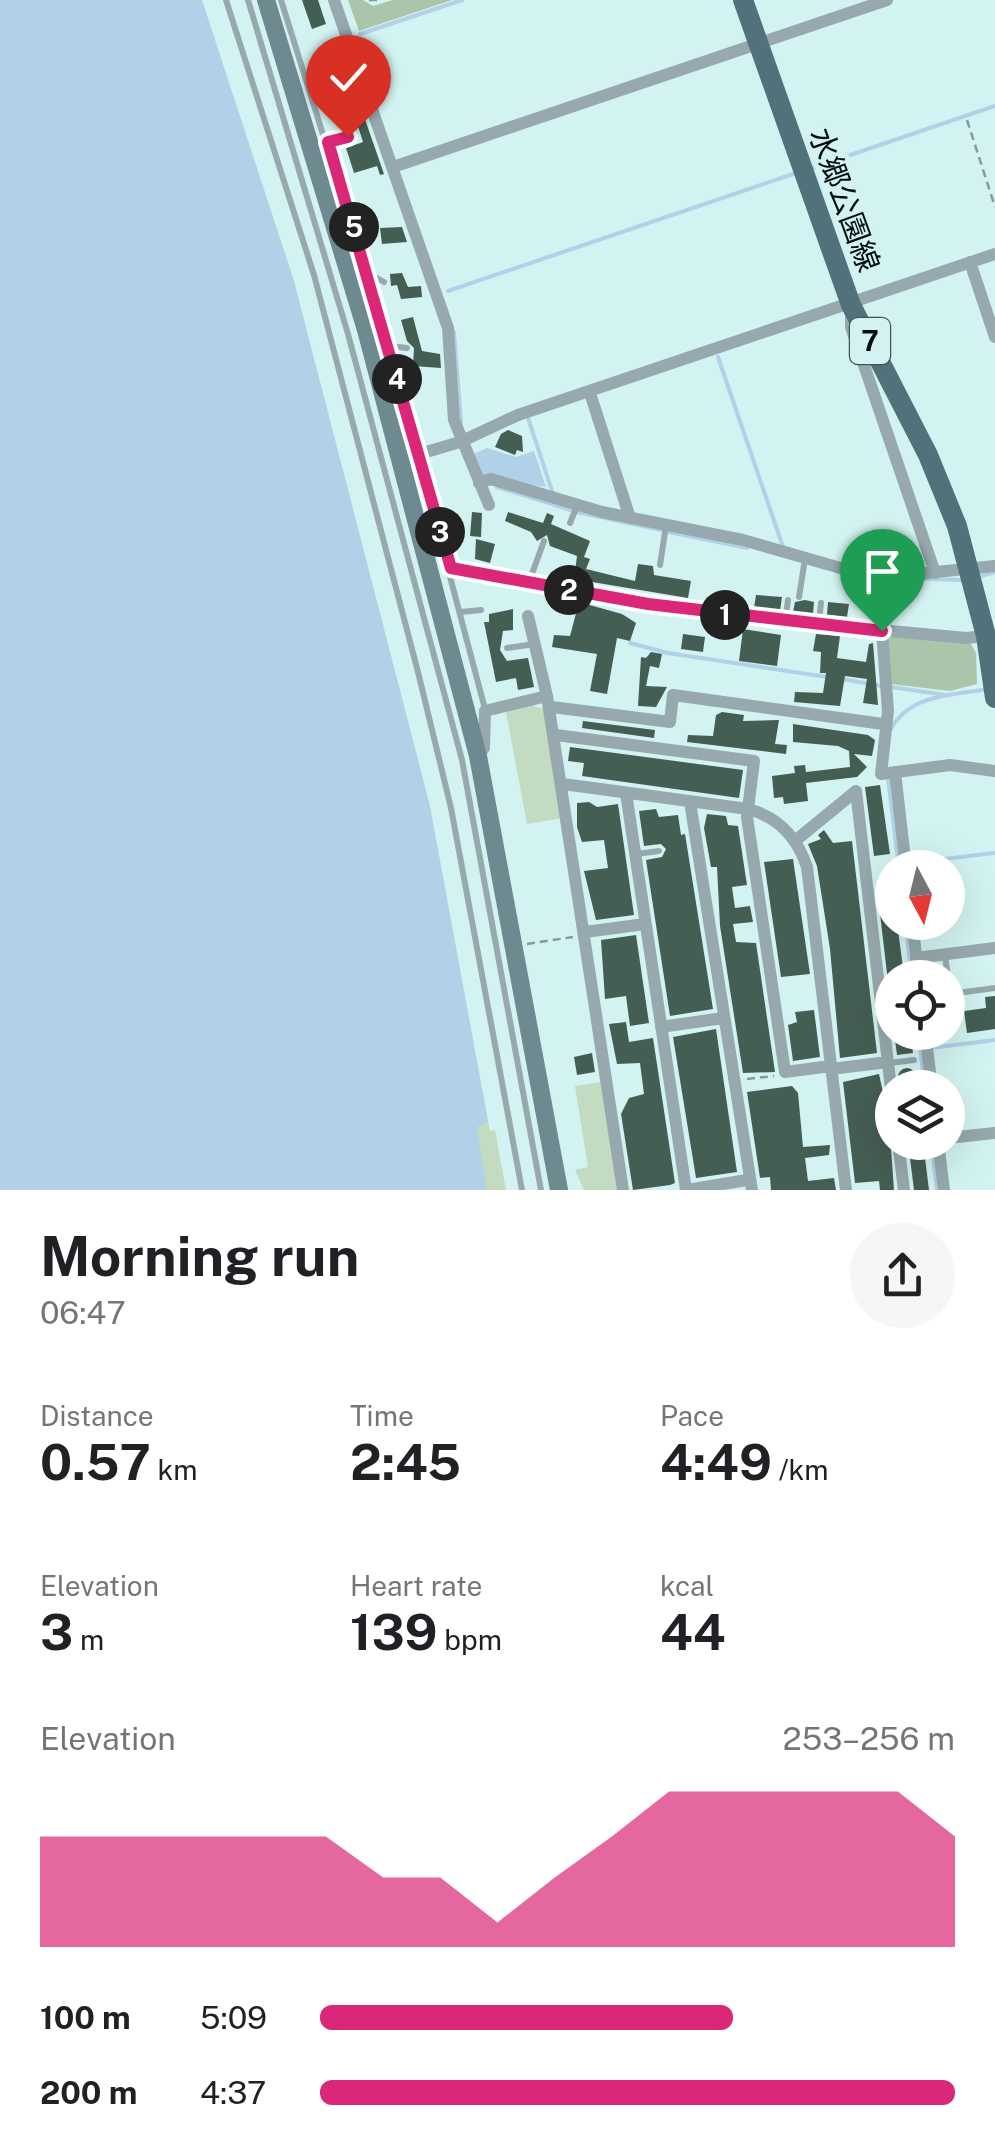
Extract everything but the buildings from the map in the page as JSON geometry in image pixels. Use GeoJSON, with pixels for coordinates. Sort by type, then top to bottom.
{"type":"FeatureCollection","features":[{"type":"Feature","properties":{"kind":"main road","name":"水郷公園線"},"geometry":{"type":"LineString","coordinates":[[744,0],[851,305],[928,455],[970,570],[990,635],[994,692]]}},
{"type":"Feature","properties":{"kind":"street"},"geometry":{"type":"LineString","coordinates":[[266,0],[366,330],[478,756],[560,1190]]}},
{"type":"Feature","properties":{"kind":"street"},"geometry":{"type":"LineString","coordinates":[[334,0],[376,122],[397,166],[448,328],[460,442],[489,505]]}},
{"type":"Feature","properties":{"kind":"street"},"geometry":{"type":"LineString","coordinates":[[397,166],[887,0]]}},
{"type":"Feature","properties":{"kind":"street"},"geometry":{"type":"LineString","coordinates":[[416,455],[460,442],[518,415],[995,254]]}},
{"type":"Feature","properties":{"kind":"street"},"geometry":{"type":"LineString","coordinates":[[970,262],[995,336]]}},
{"type":"Feature","properties":{"kind":"street"},"geometry":{"type":"LineString","coordinates":[[851,305],[852,326],[935,573]]}},
{"type":"Feature","properties":{"kind":"street"},"geometry":{"type":"LineString","coordinates":[[590,393],[630,518]]}},
{"type":"Feature","properties":{"kind":"street"},"geometry":{"type":"LineString","coordinates":[[479,483],[491,478],[576,506],[764,554],[868,574],[935,573],[995,566]]}},
{"type":"Feature","properties":{"kind":"street"},"geometry":{"type":"LineString","coordinates":[[451,568],[785,622],[990,635]]}},
{"type":"Feature","properties":{"kind":"street"},"geometry":{"type":"LineString","coordinates":[[528,616],[556,735],[623,1190]]}},
{"type":"Feature","properties":{"kind":"street"},"geometry":{"type":"LineString","coordinates":[[882,631],[888,711],[883,724],[903,850]]}},
{"type":"Feature","properties":{"kind":"street"},"geometry":{"type":"LineString","coordinates":[[478,756],[484,748],[485,711],[549,701],[670,722],[673,696],[883,724]]}},
{"type":"Feature","properties":{"kind":"street"},"geometry":{"type":"LineString","coordinates":[[556,735],[754,760],[748,810],[785,1072],[888,1062]]}},
{"type":"Feature","properties":{"kind":"street"},"geometry":{"type":"LineString","coordinates":[[890,772],[950,765],[995,771]]}},
{"type":"Feature","properties":{"kind":"street"},"geometry":{"type":"LineString","coordinates":[[563,784],[748,810],[772,818],[796,841],[807,867],[846,1190]]}},
{"type":"Feature","properties":{"kind":"street"},"geometry":{"type":"LineString","coordinates":[[796,841],[856,791],[889,1070]]}},
{"type":"Feature","properties":{"kind":"street"},"geometry":{"type":"LineString","coordinates":[[626,793],[686,1190],[749,1185],[690,802]]}},
{"type":"Feature","properties":{"kind":"street"},"geometry":{"type":"LineString","coordinates":[[585,934],[646,924]]}},
{"type":"Feature","properties":{"kind":"street"},"geometry":{"type":"LineString","coordinates":[[914,940],[916,958],[995,948]]}},
{"type":"Feature","properties":{"kind":"street"},"geometry":{"type":"LineString","coordinates":[[661,1027],[722,1018]]}},
{"type":"Feature","properties":{"kind":"street"},"geometry":{"type":"LineString","coordinates":[[965,1136],[995,1132]]}},
{"type":"Feature","properties":{"kind":"street"},"geometry":{"type":"LineString","coordinates":[[900,1160],[904,1190]]}},
{"type":"Feature","properties":{"kind":"street"},"geometry":{"type":"LineString","coordinates":[[940,1160],[944,1190]]}},
{"type":"Feature","properties":{"kind":"lane"},"geometry":{"type":"LineString","coordinates":[[226,0],[314,275],[418,672],[451,808],[522,1190]]}},
{"type":"Feature","properties":{"kind":"lane"},"geometry":{"type":"LineString","coordinates":[[248,0],[348,334],[462,760],[542,1190]]}},
{"type":"Feature","properties":{"kind":"lane"},"geometry":{"type":"LineString","coordinates":[[281,0],[389,346],[416,455],[451,568],[485,711]]}},
{"type":"Feature","properties":{"kind":"lane"},"geometry":{"type":"LineString","coordinates":[[362,127],[376,122]]}},
{"type":"Feature","properties":{"kind":"lane"},"geometry":{"type":"LineString","coordinates":[[328,142],[348,137]]}},
{"type":"Feature","properties":{"kind":"lane"},"geometry":{"type":"LineString","coordinates":[[354,227],[374,223]]}},
{"type":"Feature","properties":{"kind":"lane"},"geometry":{"type":"LineString","coordinates":[[366,272],[384,282]]}},
{"type":"Feature","properties":{"kind":"lane"},"geometry":{"type":"LineString","coordinates":[[389,346],[406,348]]}},
{"type":"Feature","properties":{"kind":"lane"},"geometry":{"type":"LineString","coordinates":[[486,520],[489,505]]}},
{"type":"Feature","properties":{"kind":"lane"},"geometry":{"type":"LineString","coordinates":[[570,523],[576,506]]}},
{"type":"Feature","properties":{"kind":"lane"},"geometry":{"type":"LineString","coordinates":[[660,564],[666,526]]}},
{"type":"Feature","properties":{"kind":"lane"},"geometry":{"type":"LineString","coordinates":[[529,583],[544,541]]}},
{"type":"Feature","properties":{"kind":"lane"},"geometry":{"type":"LineString","coordinates":[[799,596],[804,559]]}},
{"type":"Feature","properties":{"kind":"lane"},"geometry":{"type":"LineString","coordinates":[[867,589],[868,574]]}},
{"type":"Feature","properties":{"kind":"lane"},"geometry":{"type":"LineString","coordinates":[[785,622],[788,600]]}},
{"type":"Feature","properties":{"kind":"lane"},"geometry":{"type":"LineString","coordinates":[[819,625],[821,603]]}},
{"type":"Feature","properties":{"kind":"lane"},"geometry":{"type":"LineString","coordinates":[[461,612],[481,610]]}},
{"type":"Feature","properties":{"kind":"lane"},"geometry":{"type":"LineString","coordinates":[[507,648],[535,644]]}},
{"type":"Feature","properties":{"kind":"lane"},"geometry":{"type":"LineString","coordinates":[[635,854],[659,850]]}},
{"type":"Feature","properties":{"kind":"lane"},"geometry":{"type":"LineString","coordinates":[[945,954],[950,994],[995,988]]}},
{"type":"Feature","properties":{"kind":"lane"},"geometry":{"type":"LineString","coordinates":[[888,1062],[914,1060]]}},
{"type":"Feature","properties":{"kind":"path"},"geometry":{"type":"LineString","coordinates":[[369,0],[382,0]]}},
{"type":"Feature","properties":{"kind":"path"},"geometry":{"type":"LineString","coordinates":[[967,120],[995,208]]}},
{"type":"Feature","properties":{"kind":"path"},"geometry":{"type":"LineString","coordinates":[[528,944],[585,934]]}},
{"type":"Feature","properties":{"kind":"path"},"geometry":{"type":"LineString","coordinates":[[732,1081],[785,1072]]}},
{"type":"Feature","properties":{"kind":"green space"},"geometry":{"type":"Polygon","coordinates":[[[348,0],[363,0],[373,6],[393,0],[452,0],[359,31],[348,0]]]}},
{"type":"Feature","properties":{"kind":"green space"},"geometry":{"type":"Polygon","coordinates":[[[886,637],[970,642],[976,653],[977,684],[950,691],[891,684],[886,637]]]}},
{"type":"Feature","properties":{"kind":"green space"},"geometry":{"type":"Polygon","coordinates":[[[531,705],[547,710],[562,818],[527,824],[506,712],[531,705]]]}},
{"type":"Feature","properties":{"kind":"green space"},"geometry":{"type":"Polygon","coordinates":[[[602,1082],[619,1190],[584,1190],[575,1170],[588,1167],[575,1086],[602,1082]]]}},
{"type":"Feature","properties":{"kind":"green space"},"geometry":{"type":"Polygon","coordinates":[[[483,1096],[490,1131],[495,1130],[506,1190],[471,1190],[455,1130],[483,1096]]]}},
{"type":"Feature","properties":{"kind":"water"},"geometry":{"type":"Polygon","coordinates":[[[0,0],[202,0],[294,281],[430,806],[488,1121],[477,1127],[486,1190],[0,1190],[0,0]]]}},
{"type":"Feature","properties":{"kind":"water"},"geometry":{"type":"Polygon","coordinates":[[[487,448],[516,457],[534,451],[546,487],[482,478],[471,455],[487,448]]]}},
{"type":"Feature","properties":{"kind":"waterway"},"geometry":{"type":"LineString","coordinates":[[360,34],[462,0]]}},
{"type":"Feature","properties":{"kind":"waterway"},"geometry":{"type":"LineString","coordinates":[[809,169],[995,106]]}},
{"type":"Feature","properties":{"kind":"waterway"},"geometry":{"type":"LineString","coordinates":[[448,291],[793,174]]}},
{"type":"Feature","properties":{"kind":"waterway"},"geometry":{"type":"LineString","coordinates":[[454,332],[461,423]]}},
{"type":"Feature","properties":{"kind":"waterway"},"geometry":{"type":"LineString","coordinates":[[718,357],[783,547]]}},
{"type":"Feature","properties":{"kind":"waterway"},"geometry":{"type":"LineString","coordinates":[[528,418],[553,494]]}},
{"type":"Feature","properties":{"kind":"waterway"},"geometry":{"type":"LineString","coordinates":[[497,487],[571,510]]}},
{"type":"Feature","properties":{"kind":"waterway"},"geometry":{"type":"LineString","coordinates":[[577,512],[661,530]]}},
{"type":"Feature","properties":{"kind":"waterway"},"geometry":{"type":"LineString","coordinates":[[669,532],[747,548]]}},
{"type":"Feature","properties":{"kind":"waterway"},"geometry":{"type":"LineString","coordinates":[[981,576],[995,572]]}},
{"type":"Feature","properties":{"kind":"waterway"},"geometry":{"type":"LineString","coordinates":[[925,579],[962,580]]}},
{"type":"Feature","properties":{"kind":"waterway"},"geometry":{"type":"LineString","coordinates":[[630,643],[668,653],[827,677]]}},
{"type":"Feature","properties":{"kind":"waterway"},"geometry":{"type":"LineString","coordinates":[[842,679],[882,686]]}},
{"type":"Feature","properties":{"kind":"waterway"},"geometry":{"type":"LineString","coordinates":[[891,687],[946,695]]}},
{"type":"Feature","properties":{"kind":"waterway"},"geometry":{"type":"LineString","coordinates":[[891,729],[899,717],[921,703],[988,689]]}},
{"type":"Feature","properties":{"kind":"waterway"},"geometry":{"type":"LineString","coordinates":[[888,778],[897,850]]}},
{"type":"Feature","properties":{"kind":"waterway"},"geometry":{"type":"LineString","coordinates":[[965,856],[994,853]]}},
{"type":"Feature","properties":{"kind":"waterway"},"geometry":{"type":"LineString","coordinates":[[907,940],[910,960]]}},
{"type":"Feature","properties":{"kind":"waterway"},"geometry":{"type":"LineString","coordinates":[[965,1044],[995,1040]]}},
{"type":"Feature","properties":{"kind":"waterway"},"geometry":{"type":"LineString","coordinates":[[920,1050],[923,1070]]}},
{"type":"Feature","properties":{"kind":"waterway"},"geometry":{"type":"LineString","coordinates":[[933,1160],[937,1190]]}},
{"type":"Feature","properties":{"kind":"route"},"geometry":{"type":"LineString","coordinates":[[348,137],[328,142],[451,568],[739,618],[882,631]]}}]}
